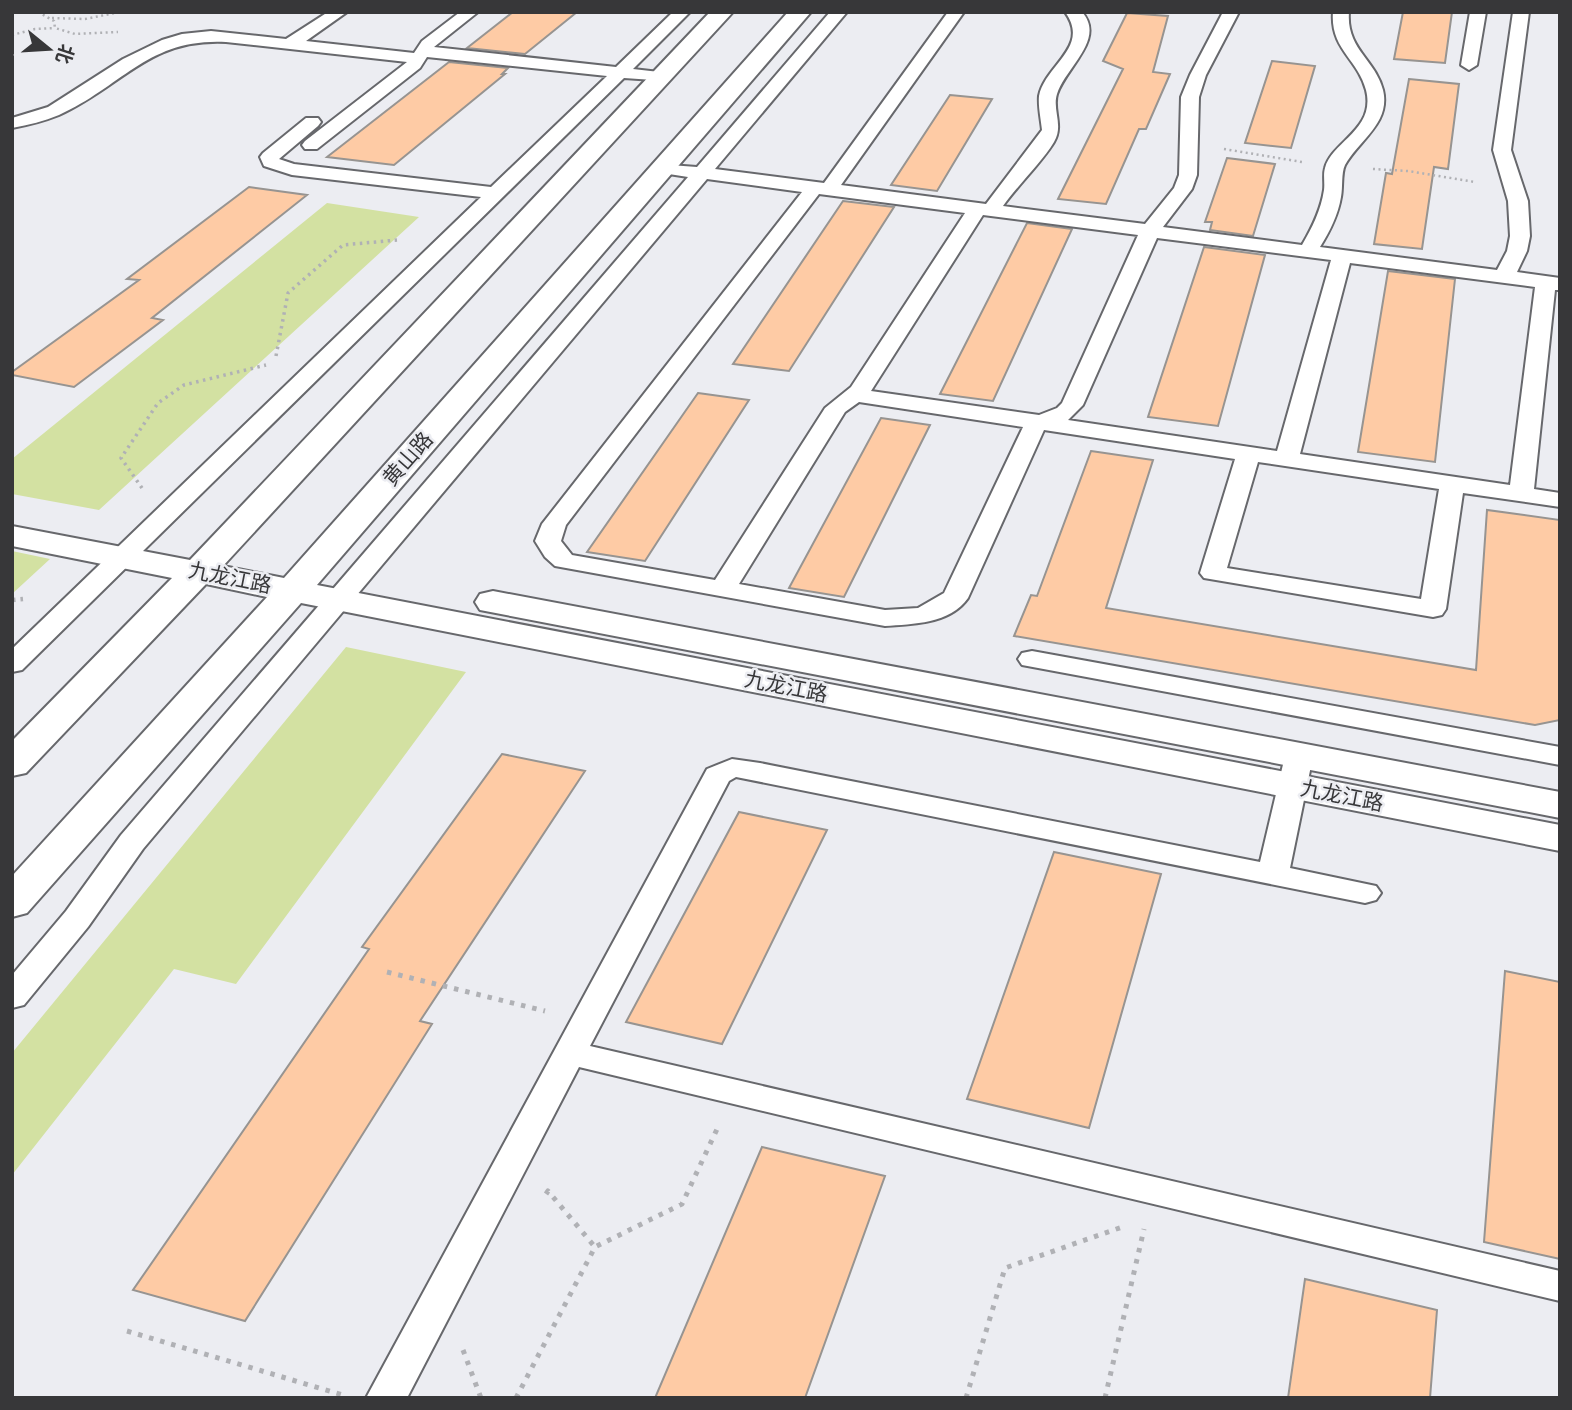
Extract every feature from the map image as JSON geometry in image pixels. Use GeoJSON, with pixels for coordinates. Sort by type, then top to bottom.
{"type":"FeatureCollection","features":[{"type":"Feature","properties":{"kind":"main road"},"geometry":{"type":"LineString","coordinates":[[12,764],[208,562],[722,12]]}},
{"type":"Feature","properties":{"kind":"main road","name":"黄山路"},"geometry":{"type":"LineString","coordinates":[[12,903],[303,579],[800,12]]}},
{"type":"Feature","properties":{"kind":"main road","name":"九龙江路"},"geometry":{"type":"LineString","coordinates":[[12,510],[142,537],[208,562],[1296,771],[1560,838]]}},
{"type":"Feature","properties":{"kind":"main road","name":"九龙江路"},"geometry":{"type":"LineString","coordinates":[[12,536],[142,537]]}},
{"type":"Feature","properties":{"kind":"main road","name":"九龙江路"},"geometry":{"type":"LineString","coordinates":[[1296,771],[1560,805]]}},
{"type":"Feature","properties":{"kind":"lane"},"geometry":{"type":"LineString","coordinates":[[290,44],[339,12]]}},
{"type":"Feature","properties":{"kind":"lane"},"geometry":{"type":"LineString","coordinates":[[311,145],[470,12]]}},
{"type":"Feature","properties":{"kind":"lane"},"geometry":{"type":"LineString","coordinates":[[12,664],[681,12]]}},
{"type":"Feature","properties":{"kind":"lane"},"geometry":{"type":"LineString","coordinates":[[12,997],[77,919],[132,842],[839,12]]}},
{"type":"Feature","properties":{"kind":"lane"},"geometry":{"type":"LineString","coordinates":[[956,12],[822,188],[554,524],[548,541],[554,552],[576,564],[885,618],[924,616],[955,598],[1035,425],[1065,413],[1072,405],[1150,231],[1183,189],[1188,175],[1190,97],[1198,75],[1231,12]]}},
{"type":"Feature","properties":{"kind":"lane"},"geometry":{"type":"LineString","coordinates":[[722,590],[836,408],[855,395],[985,209],[1045,142],[1051,130],[1048,95],[1083,35],[1082,22],[1073,12]]}},
{"type":"Feature","properties":{"kind":"lane"},"geometry":{"type":"LineString","coordinates":[[1308,251],[1330,211],[1335,189],[1334,167],[1371,120],[1378,97],[1372,81],[1348,46],[1339,21],[1341,12]]}},
{"type":"Feature","properties":{"kind":"lane"},"geometry":{"type":"LineString","coordinates":[[1469,65],[1478,12]]}},
{"type":"Feature","properties":{"kind":"lane"},"geometry":{"type":"LineString","coordinates":[[1504,277],[1517,251],[1520,236],[1518,201],[1502,150],[1521,12]]}},
{"type":"Feature","properties":{"kind":"lane"},"geometry":{"type":"LineString","coordinates":[[12,122],[35,119],[60,108],[169,42],[208,36],[657,82]]}},
{"type":"Feature","properties":{"kind":"lane"},"geometry":{"type":"LineString","coordinates":[[312,122],[274,152],[269,157],[270,162],[292,169],[495,194]]}},
{"type":"Feature","properties":{"kind":"lane"},"geometry":{"type":"LineString","coordinates":[[663,168],[1553,283],[1521,494]]}},
{"type":"Feature","properties":{"kind":"lane"},"geometry":{"type":"LineString","coordinates":[[1287,459],[1342,256]]}},
{"type":"Feature","properties":{"kind":"lane"},"geometry":{"type":"LineString","coordinates":[[855,395],[1560,499]]}},
{"type":"Feature","properties":{"kind":"lane"},"geometry":{"type":"LineString","coordinates":[[1249,453],[1213,573],[1433,609],[1452,484]]}},
{"type":"Feature","properties":{"kind":"lane"},"geometry":{"type":"LineString","coordinates":[[1032,659],[1560,756]]}},
{"type":"Feature","properties":{"kind":"lane"},"geometry":{"type":"LineString","coordinates":[[386,1398],[717,775],[732,768],[760,772],[1365,893]]}},
{"type":"Feature","properties":{"kind":"lane"},"geometry":{"type":"LineString","coordinates":[[1273,874],[1296,771]]}},
{"type":"Feature","properties":{"kind":"lane"},"geometry":{"type":"LineString","coordinates":[[570,1053],[735,1092],[1149,1205],[1560,1286]]}},
{"type":"Feature","properties":{"kind":"path"},"geometry":{"type":"LineString","coordinates":[[38,12],[54,21],[55,28]]}},
{"type":"Feature","properties":{"kind":"path"},"geometry":{"type":"LineString","coordinates":[[50,18],[85,19],[120,12]]}},
{"type":"Feature","properties":{"kind":"path"},"geometry":{"type":"LineString","coordinates":[[12,35],[35,29],[55,28],[75,34],[114,31],[120,33],[117,37]]}},
{"type":"Feature","properties":{"kind":"path"},"geometry":{"type":"LineString","coordinates":[[142,537],[121,458],[159,403],[184,385],[275,363],[289,293],[343,246],[453,234]]}},
{"type":"Feature","properties":{"kind":"path"},"geometry":{"type":"LineString","coordinates":[[387,972],[587,1021]]}},
{"type":"Feature","properties":{"kind":"path"},"geometry":{"type":"LineString","coordinates":[[516,1398],[595,1247],[682,1204],[735,1092]]}},
{"type":"Feature","properties":{"kind":"path"},"geometry":{"type":"LineString","coordinates":[[541,1203],[548,1191],[595,1247]]}},
{"type":"Feature","properties":{"kind":"path"},"geometry":{"type":"LineString","coordinates":[[966,1398],[1005,1268],[1149,1205]]}},
{"type":"Feature","properties":{"kind":"path"},"geometry":{"type":"LineString","coordinates":[[1105,1398],[1149,1205]]}},
{"type":"Feature","properties":{"kind":"path"},"geometry":{"type":"LineString","coordinates":[[127,1331],[354,1398]]}},
{"type":"Feature","properties":{"kind":"path"},"geometry":{"type":"LineString","coordinates":[[469,1339],[463,1351],[481,1398]]}},
{"type":"Feature","properties":{"kind":"green space"},"geometry":{"type":"Polygon","coordinates":[[[327,203],[419,217],[99,510],[12,494],[12,459],[327,203]]]}},
{"type":"Feature","properties":{"kind":"green space"},"geometry":{"type":"Polygon","coordinates":[[[12,551],[50,559],[12,594],[12,551]]]}},
{"type":"Feature","properties":{"kind":"green space"},"geometry":{"type":"Polygon","coordinates":[[[346,647],[466,672],[236,984],[174,969],[12,1175],[12,1053],[346,647]]]}},
{"type":"Feature","properties":{"kind":"building"},"geometry":{"type":"Polygon","coordinates":[[[513,12],[577,12],[525,54],[467,48],[513,12]]]}},
{"type":"Feature","properties":{"kind":"building"},"geometry":{"type":"Polygon","coordinates":[[[1403,12],[1452,12],[1445,63],[1394,59],[1403,12]]]}},
{"type":"Feature","properties":{"kind":"building"},"geometry":{"type":"Polygon","coordinates":[[[1127,13],[1168,16],[1153,72],[1170,74],[1146,129],[1139,129],[1106,204],[1058,199],[1123,69],[1103,61],[1127,13]]]}},
{"type":"Feature","properties":{"kind":"building"},"geometry":{"type":"Polygon","coordinates":[[[1272,61],[1315,66],[1291,148],[1245,143],[1272,61]]]}},
{"type":"Feature","properties":{"kind":"building"},"geometry":{"type":"Polygon","coordinates":[[[449,62],[508,68],[502,74],[505,74],[394,165],[327,157],[449,62]]]}},
{"type":"Feature","properties":{"kind":"building"},"geometry":{"type":"Polygon","coordinates":[[[1409,79],[1459,84],[1448,169],[1434,167],[1422,249],[1374,244],[1386,173],[1392,174],[1409,79]]]}},
{"type":"Feature","properties":{"kind":"building"},"geometry":{"type":"Polygon","coordinates":[[[950,95],[992,99],[937,191],[891,185],[950,95]]]}},
{"type":"Feature","properties":{"kind":"building"},"geometry":{"type":"Polygon","coordinates":[[[1227,158],[1275,164],[1253,236],[1210,230],[1212,222],[1205,222],[1227,158]]]}},
{"type":"Feature","properties":{"kind":"building"},"geometry":{"type":"Polygon","coordinates":[[[249,187],[307,195],[152,318],[163,320],[74,387],[12,375],[12,372],[139,280],[127,279],[249,187]]]}},
{"type":"Feature","properties":{"kind":"building"},"geometry":{"type":"Polygon","coordinates":[[[843,201],[894,207],[789,371],[733,364],[843,201]]]}},
{"type":"Feature","properties":{"kind":"building"},"geometry":{"type":"Polygon","coordinates":[[[1027,223],[1072,229],[993,401],[940,394],[1027,223]]]}},
{"type":"Feature","properties":{"kind":"building"},"geometry":{"type":"Polygon","coordinates":[[[1204,247],[1265,255],[1218,426],[1148,417],[1204,247]]]}},
{"type":"Feature","properties":{"kind":"building"},"geometry":{"type":"Polygon","coordinates":[[[1388,271],[1455,279],[1435,462],[1358,452],[1388,271]]]}},
{"type":"Feature","properties":{"kind":"building"},"geometry":{"type":"Polygon","coordinates":[[[698,393],[749,400],[645,561],[587,552],[698,393]]]}},
{"type":"Feature","properties":{"kind":"building"},"geometry":{"type":"Polygon","coordinates":[[[881,418],[930,425],[844,597],[789,588],[881,418]]]}},
{"type":"Feature","properties":{"kind":"building"},"geometry":{"type":"Polygon","coordinates":[[[1091,451],[1153,460],[1106,608],[1476,670],[1487,510],[1560,520],[1560,720],[1535,725],[1014,636],[1031,595],[1037,596],[1091,451]]]}},
{"type":"Feature","properties":{"kind":"building"},"geometry":{"type":"Polygon","coordinates":[[[502,754],[585,771],[420,1021],[432,1024],[245,1321],[133,1290],[369,949],[362,947],[502,754]]]}},
{"type":"Feature","properties":{"kind":"building"},"geometry":{"type":"Polygon","coordinates":[[[739,812],[827,830],[722,1044],[626,1022],[739,812]]]}},
{"type":"Feature","properties":{"kind":"building"},"geometry":{"type":"Polygon","coordinates":[[[1054,852],[1161,874],[1089,1128],[967,1099],[1054,852]]]}},
{"type":"Feature","properties":{"kind":"building"},"geometry":{"type":"Polygon","coordinates":[[[1505,971],[1560,982],[1560,1259],[1484,1242],[1505,971]]]}},
{"type":"Feature","properties":{"kind":"building"},"geometry":{"type":"Polygon","coordinates":[[[762,1147],[885,1176],[805,1398],[655,1398],[762,1147]]]}},
{"type":"Feature","properties":{"kind":"building"},"geometry":{"type":"Polygon","coordinates":[[[1305,1279],[1437,1310],[1430,1398],[1288,1398],[1305,1279]]]}}]}
